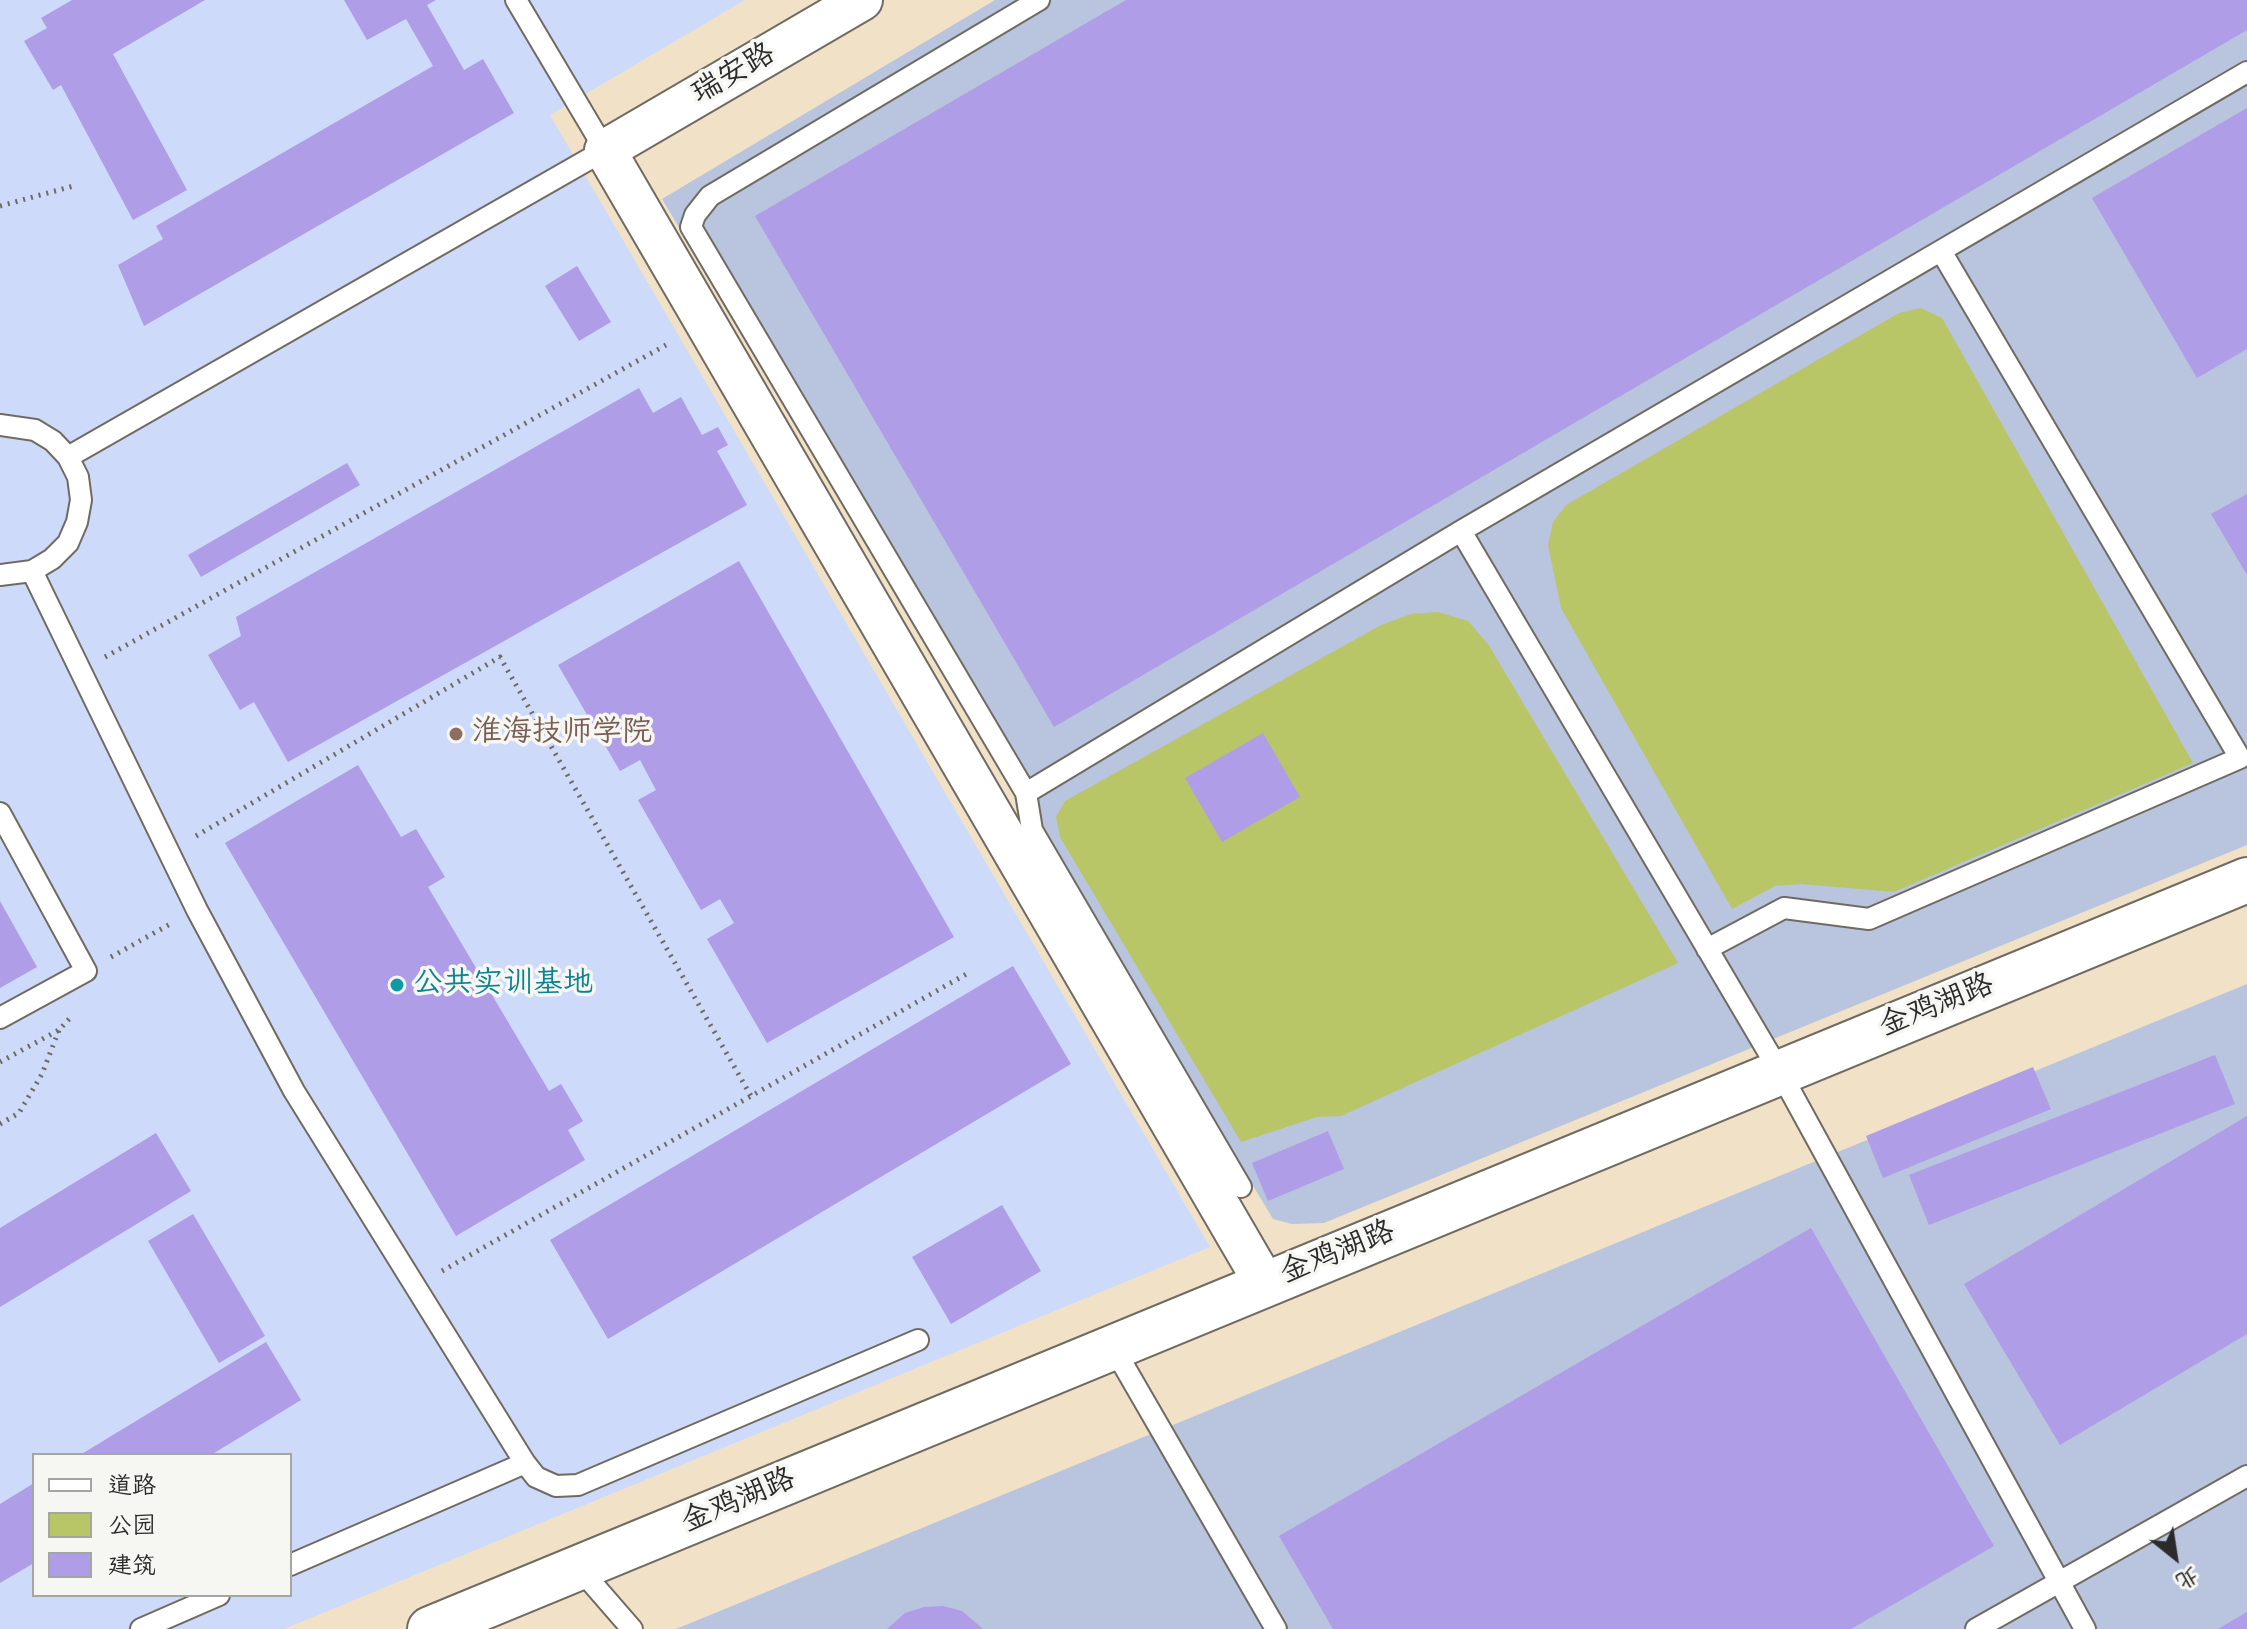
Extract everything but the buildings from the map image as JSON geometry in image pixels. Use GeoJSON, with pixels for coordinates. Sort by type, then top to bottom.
{"type":"FeatureCollection","features":[{"type":"Feature","properties":{"kind":"street","name":"瑞安路"},"geometry":{"type":"LineString","coordinates":[[605,150],[862,0]]}},
{"type":"Feature","properties":{"kind":"street"},"geometry":{"type":"LineString","coordinates":[[605,150],[1265,1284]]}},
{"type":"Feature","properties":{"kind":"street","name":"金鸡湖路"},"geometry":{"type":"LineString","coordinates":[[430,1629],[2247,880]]}},
{"type":"Feature","properties":{"kind":"lane"},"geometry":{"type":"LineString","coordinates":[[68,457],[605,150],[516,0]]}},
{"type":"Feature","properties":{"kind":"lane"},"geometry":{"type":"LineString","coordinates":[[1039,0],[710,196],[695,215],[691,227],[1026,793],[1032,830],[1241,1187]]}},
{"type":"Feature","properties":{"kind":"lane"},"geometry":{"type":"LineString","coordinates":[[1026,793],[1461,531],[2247,72]]}},
{"type":"Feature","properties":{"kind":"lane"},"geometry":{"type":"LineString","coordinates":[[1707,949],[1784,908],[1869,919],[2240,758],[1941,251]]}},
{"type":"Feature","properties":{"kind":"lane"},"geometry":{"type":"LineString","coordinates":[[0,425],[35,430],[53,441],[68,457],[78,477],[81,500],[77,522],[68,543],[52,559],[32,571],[0,575]]}},
{"type":"Feature","properties":{"kind":"lane"},"geometry":{"type":"LineString","coordinates":[[1461,531],[1780,1072],[2085,1629]]}},
{"type":"Feature","properties":{"kind":"lane"},"geometry":{"type":"LineString","coordinates":[[32,571],[197,910],[294,1091],[413,1288],[536,1477],[556,1486],[578,1485],[918,1340]]}},
{"type":"Feature","properties":{"kind":"lane"},"geometry":{"type":"LineString","coordinates":[[0,813],[86,971],[0,1018]]}},
{"type":"Feature","properties":{"kind":"lane"},"geometry":{"type":"LineString","coordinates":[[1113,1347],[1276,1629]]}},
{"type":"Feature","properties":{"kind":"lane"},"geometry":{"type":"LineString","coordinates":[[292,1564],[525,1463]]}},
{"type":"Feature","properties":{"kind":"lane"},"geometry":{"type":"LineString","coordinates":[[1976,1629],[2247,1476]]}},
{"type":"Feature","properties":{"kind":"lane"},"geometry":{"type":"LineString","coordinates":[[579,1568],[632,1629]]}},
{"type":"Feature","properties":{"kind":"lane"},"geometry":{"type":"LineString","coordinates":[[141,1629],[214,1597]]}},
{"type":"Feature","properties":{"kind":"path"},"geometry":{"type":"LineString","coordinates":[[0,206],[77,185]]}},
{"type":"Feature","properties":{"kind":"path"},"geometry":{"type":"LineString","coordinates":[[80,671],[666,345]]}},
{"type":"Feature","properties":{"kind":"path"},"geometry":{"type":"LineString","coordinates":[[168,852],[500,657],[751,1096]]}},
{"type":"Feature","properties":{"kind":"path"},"geometry":{"type":"LineString","coordinates":[[86,971],[197,910]]}},
{"type":"Feature","properties":{"kind":"path"},"geometry":{"type":"LineString","coordinates":[[413,1288],[970,972]]}},
{"type":"Feature","properties":{"kind":"path"},"geometry":{"type":"LineString","coordinates":[[0,1124],[19,1113],[42,1074],[59,1030]]}},
{"type":"Feature","properties":{"kind":"shaded area","name":"淮海技师学院"},"geometry":{"type":"Polygon","coordinates":[[[0,0],[745,0],[550,115],[1210,1247],[284,1629],[0,1629],[0,0]]]}},
{"type":"Feature","properties":{"kind":"shaded area"},"geometry":{"type":"Polygon","coordinates":[[[995,0],[2247,0],[2247,845],[1324,1223],[1292,1224],[1273,1219],[662,199],[995,0]]]}},
{"type":"Feature","properties":{"kind":"shaded area"},"geometry":{"type":"Polygon","coordinates":[[[2247,984],[2247,1629],[676,1629],[2247,984]]]}},
{"type":"Feature","properties":{"kind":"green space"},"geometry":{"type":"Polygon","coordinates":[[[1921,308],[1942,318],[2193,763],[1894,892],[1801,884],[1775,886],[1732,909],[1561,608],[1548,545],[1553,522],[1566,505],[1899,313],[1921,308]]]}},
{"type":"Feature","properties":{"kind":"green space"},"geometry":{"type":"Polygon","coordinates":[[[1438,612],[1468,621],[1488,644],[1678,963],[1341,1116],[1317,1117],[1241,1142],[1060,837],[1056,817],[1065,801],[1381,625],[1411,614],[1438,612]]]}},
{"type":"Feature","properties":{"kind":"place","name":"淮海技师学院"},"geometry":{"type":"Point","coordinates":[456,734]}},
{"type":"Feature","properties":{"kind":"place","name":"公共实训基地"},"geometry":{"type":"Point","coordinates":[397,985]}}]}
